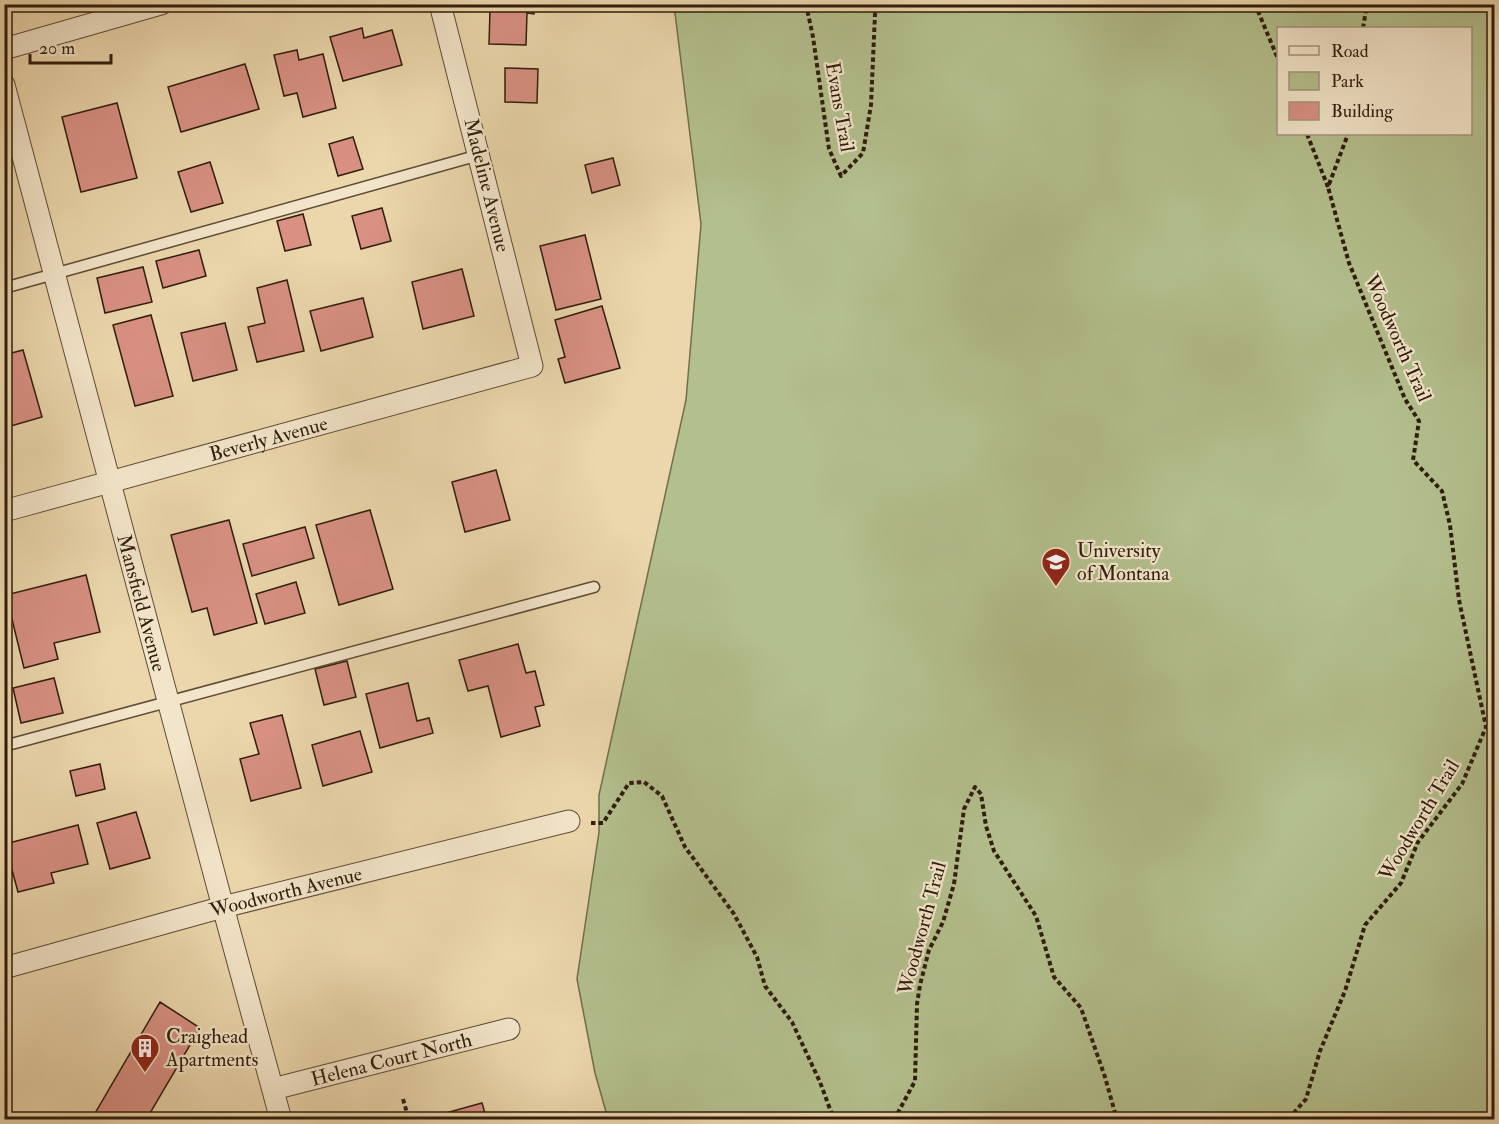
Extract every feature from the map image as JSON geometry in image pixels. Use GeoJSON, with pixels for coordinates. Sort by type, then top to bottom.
{"type":"FeatureCollection","features":[{"type":"Feature","properties":{"kind":"street"},"geometry":{"type":"LineString","coordinates":[[4,49],[161,4]]}},
{"type":"Feature","properties":{"kind":"street","name":"Madeline Avenue"},"geometry":{"type":"LineString","coordinates":[[440,4],[532,366]]}},
{"type":"Feature","properties":{"kind":"street","name":"Mansfield Avenue"},"geometry":{"type":"LineString","coordinates":[[4,84],[281,1119]]}},
{"type":"Feature","properties":{"kind":"street","name":"Beverly Avenue"},"geometry":{"type":"LineString","coordinates":[[4,511],[532,366]]}},
{"type":"Feature","properties":{"kind":"street","name":"Woodworth Avenue"},"geometry":{"type":"LineString","coordinates":[[4,968],[223,907],[569,821]]}},
{"type":"Feature","properties":{"kind":"street","name":"Helena Court North"},"geometry":{"type":"LineString","coordinates":[[273,1089],[509,1029]]}},
{"type":"Feature","properties":{"kind":"lane"},"geometry":{"type":"LineString","coordinates":[[4,288],[479,155]]}},
{"type":"Feature","properties":{"kind":"lane"},"geometry":{"type":"LineString","coordinates":[[4,746],[594,587]]}},
{"type":"Feature","properties":{"kind":"path","name":"Evans Trail"},"geometry":{"type":"LineString","coordinates":[[806,4],[829,149],[841,176],[863,153],[871,105],[875,14],[878,4]]}},
{"type":"Feature","properties":{"kind":"path"},"geometry":{"type":"LineString","coordinates":[[1255,4],[1277,57]]}},
{"type":"Feature","properties":{"kind":"path"},"geometry":{"type":"LineString","coordinates":[[1363,27],[1367,4]]}},
{"type":"Feature","properties":{"kind":"path"},"geometry":{"type":"LineString","coordinates":[[1307,135],[1328,187]]}},
{"type":"Feature","properties":{"kind":"path"},"geometry":{"type":"LineString","coordinates":[[1328,187],[1348,135]]}},
{"type":"Feature","properties":{"kind":"path","name":"Woodworth Trail"},"geometry":{"type":"LineString","coordinates":[[1291,1119],[1306,1099],[1320,1051],[1345,991],[1365,925],[1401,884],[1418,842],[1462,784],[1486,727],[1459,600],[1450,525],[1442,491],[1413,460],[1419,421],[1405,399],[1349,263],[1328,187]]}},
{"type":"Feature","properties":{"kind":"path"},"geometry":{"type":"LineString","coordinates":[[569,821],[603,824],[629,783],[644,782],[662,796],[685,847],[734,914],[757,957],[765,986],[797,1032],[834,1119]]}},
{"type":"Feature","properties":{"kind":"path","name":"Woodworth Trail"},"geometry":{"type":"LineString","coordinates":[[894,1119],[915,1081],[917,1004],[920,985],[929,950],[943,922],[954,884],[964,809],[975,787],[981,794],[986,826],[994,851],[1036,916],[1054,976],[1080,1008],[1105,1077],[1117,1119]]}},
{"type":"Feature","properties":{"kind":"path"},"geometry":{"type":"LineString","coordinates":[[403,1099],[409,1119]]}},
{"type":"Feature","properties":{"kind":"green space","name":"University of Montana"},"geometry":{"type":"Polygon","coordinates":[[[674,5],[1494,5],[1494,1119],[608,1119],[595,1073],[577,979],[599,832],[599,795],[686,400],[701,224],[674,5]]]}},
{"type":"Feature","properties":{"kind":"building"},"geometry":{"type":"Polygon","coordinates":[[[504,4],[534,4],[534,14],[527,13],[526,45],[489,44],[490,10],[504,10],[504,4]]]}},
{"type":"Feature","properties":{"kind":"building"},"geometry":{"type":"Polygon","coordinates":[[[362,28],[364,38],[392,30],[402,65],[343,81],[330,37],[362,28]]]}},
{"type":"Feature","properties":{"kind":"building"},"geometry":{"type":"Polygon","coordinates":[[[297,50],[299,60],[323,54],[336,108],[303,117],[297,93],[284,96],[274,55],[297,50]]]}},
{"type":"Feature","properties":{"kind":"building"},"geometry":{"type":"Polygon","coordinates":[[[245,64],[259,109],[181,132],[168,87],[245,64]]]}},
{"type":"Feature","properties":{"kind":"building"},"geometry":{"type":"Polygon","coordinates":[[[505,68],[538,69],[537,103],[505,102],[505,68]]]}},
{"type":"Feature","properties":{"kind":"building"},"geometry":{"type":"Polygon","coordinates":[[[117,103],[137,178],[81,192],[62,117],[117,103]]]}},
{"type":"Feature","properties":{"kind":"building"},"geometry":{"type":"Polygon","coordinates":[[[353,137],[363,169],[338,176],[329,144],[353,137]]]}},
{"type":"Feature","properties":{"kind":"building"},"geometry":{"type":"Polygon","coordinates":[[[613,158],[620,185],[592,193],[585,165],[613,158]]]}},
{"type":"Feature","properties":{"kind":"building"},"geometry":{"type":"Polygon","coordinates":[[[210,162],[223,203],[191,212],[178,172],[210,162]]]}},
{"type":"Feature","properties":{"kind":"building"},"geometry":{"type":"Polygon","coordinates":[[[382,208],[391,241],[361,249],[352,216],[382,208]]]}},
{"type":"Feature","properties":{"kind":"building"},"geometry":{"type":"Polygon","coordinates":[[[303,214],[311,245],[285,251],[277,221],[303,214]]]}},
{"type":"Feature","properties":{"kind":"building"},"geometry":{"type":"Polygon","coordinates":[[[585,235],[601,299],[556,310],[540,246],[585,235]]]}},
{"type":"Feature","properties":{"kind":"building"},"geometry":{"type":"Polygon","coordinates":[[[199,250],[206,276],[163,288],[156,261],[199,250]]]}},
{"type":"Feature","properties":{"kind":"building"},"geometry":{"type":"Polygon","coordinates":[[[143,267],[152,302],[105,313],[97,278],[143,267]]]}},
{"type":"Feature","properties":{"kind":"building"},"geometry":{"type":"Polygon","coordinates":[[[462,269],[474,316],[423,329],[412,282],[462,269]]]}},
{"type":"Feature","properties":{"kind":"building"},"geometry":{"type":"Polygon","coordinates":[[[287,280],[304,351],[257,362],[248,327],[265,323],[257,288],[287,280]]]}},
{"type":"Feature","properties":{"kind":"building"},"geometry":{"type":"Polygon","coordinates":[[[363,298],[373,337],[321,351],[310,311],[363,298]]]}},
{"type":"Feature","properties":{"kind":"building"},"geometry":{"type":"Polygon","coordinates":[[[602,306],[620,368],[565,383],[558,359],[565,357],[555,320],[602,306]]]}},
{"type":"Feature","properties":{"kind":"building"},"geometry":{"type":"Polygon","coordinates":[[[151,315],[173,396],[135,406],[113,325],[151,315]]]}},
{"type":"Feature","properties":{"kind":"building"},"geometry":{"type":"Polygon","coordinates":[[[225,323],[237,370],[193,381],[181,333],[225,323]]]}},
{"type":"Feature","properties":{"kind":"building"},"geometry":{"type":"Polygon","coordinates":[[[23,350],[42,417],[4,428],[4,355],[23,350]]]}},
{"type":"Feature","properties":{"kind":"building"},"geometry":{"type":"Polygon","coordinates":[[[496,470],[510,520],[465,532],[452,482],[496,470]]]}},
{"type":"Feature","properties":{"kind":"building"},"geometry":{"type":"Polygon","coordinates":[[[370,510],[393,589],[339,605],[316,525],[370,510]]]}},
{"type":"Feature","properties":{"kind":"building"},"geometry":{"type":"Polygon","coordinates":[[[229,520],[257,623],[214,635],[207,608],[192,612],[171,535],[229,520]]]}},
{"type":"Feature","properties":{"kind":"building"},"geometry":{"type":"Polygon","coordinates":[[[305,527],[314,558],[252,576],[243,544],[305,527]]]}},
{"type":"Feature","properties":{"kind":"building"},"geometry":{"type":"Polygon","coordinates":[[[86,575],[100,632],[54,643],[58,659],[24,668],[6,595],[86,575]]]}},
{"type":"Feature","properties":{"kind":"building"},"geometry":{"type":"Polygon","coordinates":[[[296,582],[305,613],[265,624],[256,594],[296,582]]]}},
{"type":"Feature","properties":{"kind":"building"},"geometry":{"type":"Polygon","coordinates":[[[518,644],[526,673],[535,671],[544,705],[535,707],[540,726],[501,737],[488,686],[468,691],[459,660],[518,644]]]}},
{"type":"Feature","properties":{"kind":"building"},"geometry":{"type":"Polygon","coordinates":[[[347,661],[356,697],[324,705],[315,669],[347,661]]]}},
{"type":"Feature","properties":{"kind":"building"},"geometry":{"type":"Polygon","coordinates":[[[54,678],[63,713],[21,723],[13,688],[54,678]]]}},
{"type":"Feature","properties":{"kind":"building"},"geometry":{"type":"Polygon","coordinates":[[[408,683],[417,721],[429,718],[433,733],[380,748],[366,694],[408,683]]]}},
{"type":"Feature","properties":{"kind":"building"},"geometry":{"type":"Polygon","coordinates":[[[282,715],[301,788],[251,801],[240,759],[259,754],[250,723],[282,715]]]}},
{"type":"Feature","properties":{"kind":"building"},"geometry":{"type":"Polygon","coordinates":[[[360,731],[372,772],[323,786],[312,745],[360,731]]]}},
{"type":"Feature","properties":{"kind":"building"},"geometry":{"type":"Polygon","coordinates":[[[100,764],[105,789],[76,796],[70,771],[100,764]]]}},
{"type":"Feature","properties":{"kind":"building"},"geometry":{"type":"Polygon","coordinates":[[[136,812],[150,858],[110,869],[97,823],[136,812]]]}},
{"type":"Feature","properties":{"kind":"building"},"geometry":{"type":"Polygon","coordinates":[[[78,825],[88,864],[51,873],[54,883],[18,892],[5,844],[78,825]]]}},
{"type":"Feature","properties":{"kind":"building","name":"Craighead Apartments"},"geometry":{"type":"Polygon","coordinates":[[[160,1002],[200,1028],[146,1120],[91,1120],[160,1002]]]}},
{"type":"Feature","properties":{"kind":"building"},"geometry":{"type":"Polygon","coordinates":[[[482,1103],[487,1120],[444,1120],[442,1114],[482,1103]]]}},
{"type":"Feature","properties":{"kind":"place","name":"University of Montana"},"geometry":{"type":"Point","coordinates":[1056,588]}},
{"type":"Feature","properties":{"kind":"place","name":"Craighead Apartments"},"geometry":{"type":"Point","coordinates":[145,1074]}}]}
